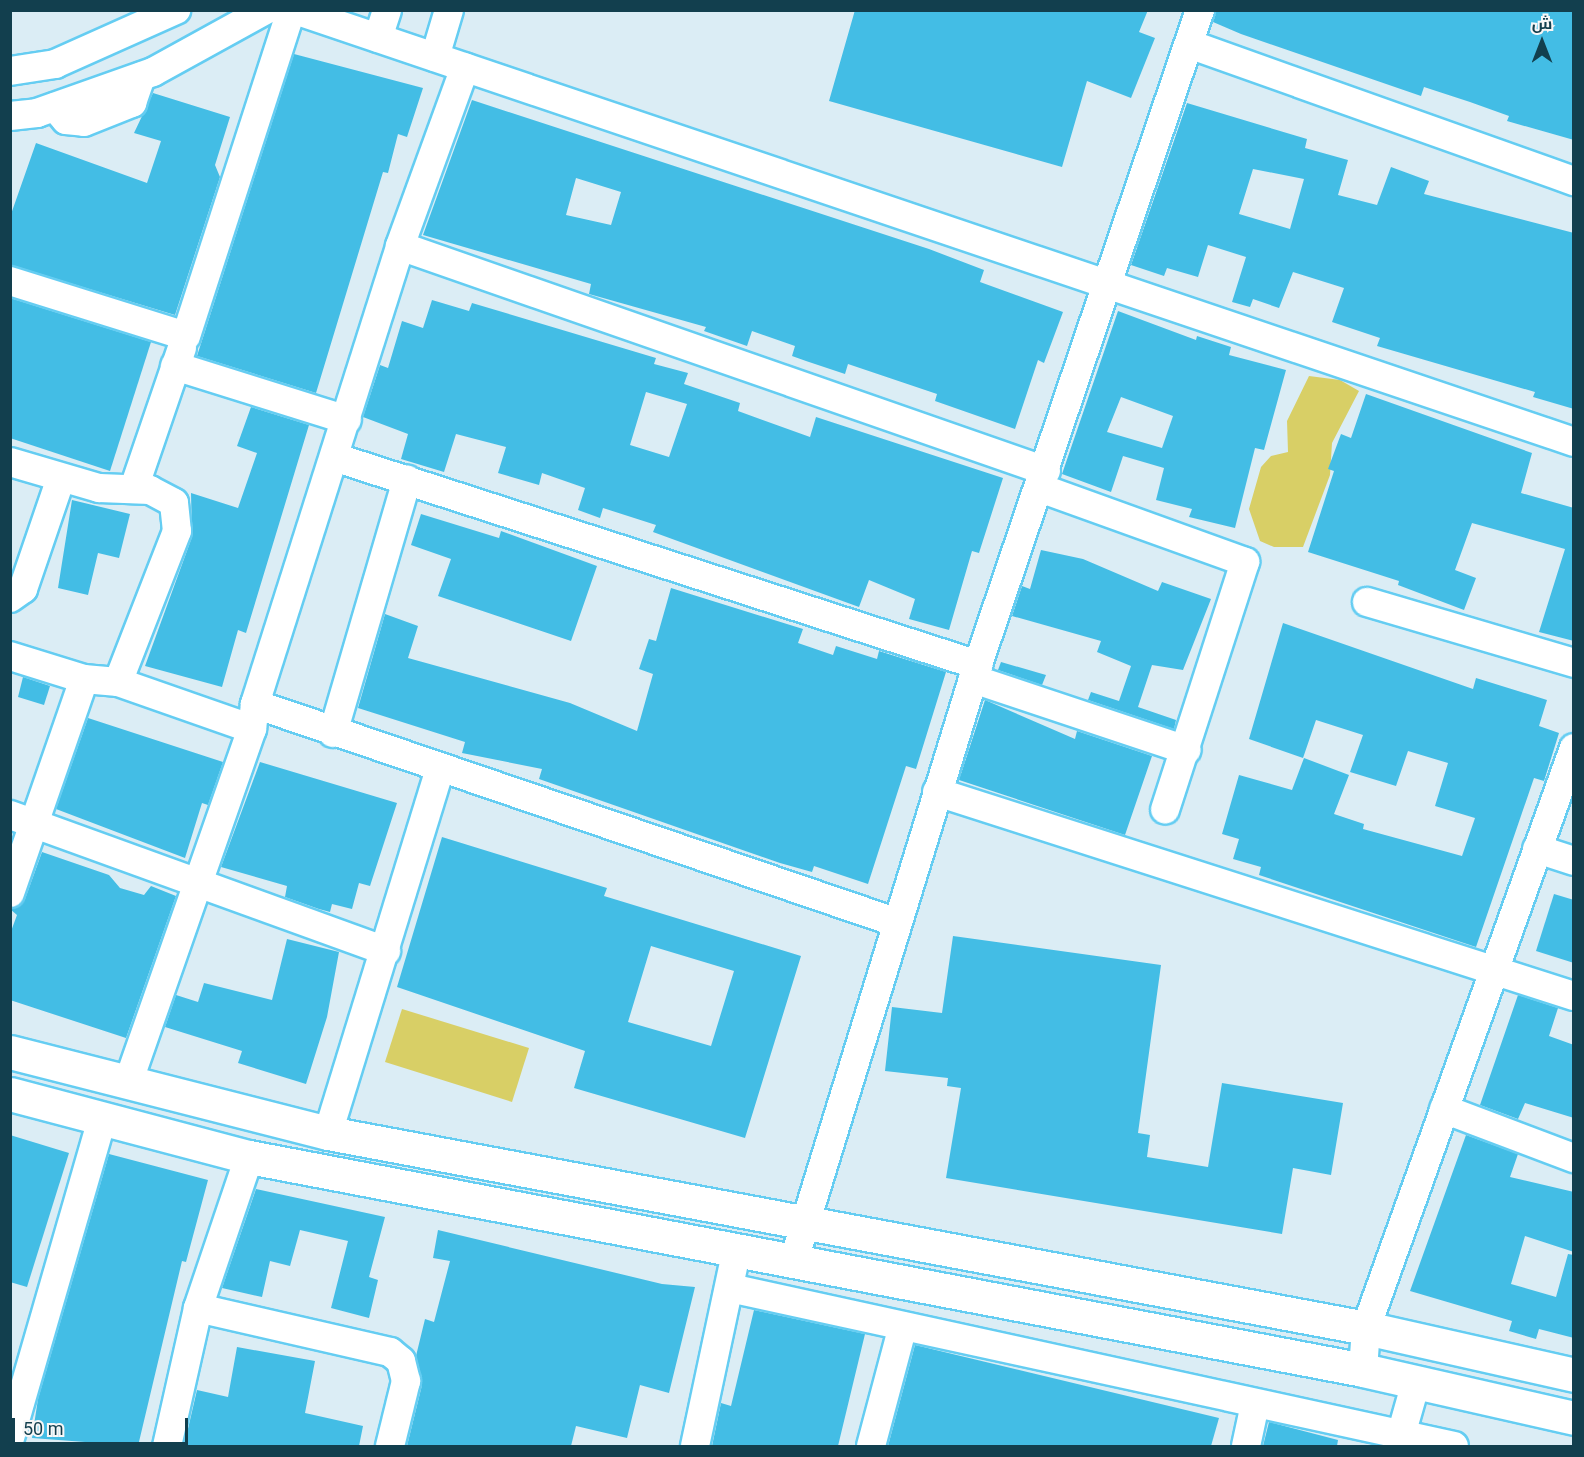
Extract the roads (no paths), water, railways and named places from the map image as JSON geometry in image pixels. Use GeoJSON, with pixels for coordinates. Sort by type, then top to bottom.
{"type":"FeatureCollection","features":[{"type":"Feature","properties":{"kind":"main road"},"geometry":{"type":"LineString","coordinates":[[10,1052],[129,1080],[328,1133],[802,1225],[1366,1328],[1574,1375]]}},
{"type":"Feature","properties":{"kind":"main road"},"geometry":{"type":"LineString","coordinates":[[10,1094],[249,1157],[736,1253],[1363,1370],[1415,1386],[1574,1418]]}},
{"type":"Feature","properties":{"kind":"street"},"geometry":{"type":"LineString","coordinates":[[10,71],[55,64],[176,10]]}},
{"type":"Feature","properties":{"kind":"street"},"geometry":{"type":"LineString","coordinates":[[10,116],[56,107],[141,77],[266,10]]}},
{"type":"Feature","properties":{"kind":"street"},"geometry":{"type":"LineString","coordinates":[[134,488],[293,10],[1574,442]]}},
{"type":"Feature","properties":{"kind":"street"},"geometry":{"type":"LineString","coordinates":[[378,38],[387,10]]}},
{"type":"Feature","properties":{"kind":"street"},"geometry":{"type":"LineString","coordinates":[[435,57],[449,10]]}},
{"type":"Feature","properties":{"kind":"street"},"geometry":{"type":"LineString","coordinates":[[793,1263],[802,1225],[937,792],[1200,10]]}},
{"type":"Feature","properties":{"kind":"street"},"geometry":{"type":"LineString","coordinates":[[1189,44],[1574,181]]}},
{"type":"Feature","properties":{"kind":"street"},"geometry":{"type":"LineString","coordinates":[[129,1080],[199,884],[254,717],[337,458],[400,246],[465,67]]}},
{"type":"Feature","properties":{"kind":"street"},"geometry":{"type":"LineString","coordinates":[[400,246],[1043,480],[1245,562],[1165,809]]}},
{"type":"Feature","properties":{"kind":"street"},"geometry":{"type":"LineString","coordinates":[[10,281],[186,336]]}},
{"type":"Feature","properties":{"kind":"street"},"geometry":{"type":"LineString","coordinates":[[176,366],[347,420]]}},
{"type":"Feature","properties":{"kind":"street"},"geometry":{"type":"LineString","coordinates":[[337,458],[976,672],[1186,750]]}},
{"type":"Feature","properties":{"kind":"street"},"geometry":{"type":"LineString","coordinates":[[10,462],[108,490],[134,488],[174,503],[177,531],[118,682]]}},
{"type":"Feature","properties":{"kind":"street"},"geometry":{"type":"LineString","coordinates":[[10,598],[23,589],[61,478]]}},
{"type":"Feature","properties":{"kind":"street"},"geometry":{"type":"LineString","coordinates":[[333,733],[407,480]]}},
{"type":"Feature","properties":{"kind":"street"},"geometry":{"type":"LineString","coordinates":[[1367,602],[1574,663]]}},
{"type":"Feature","properties":{"kind":"street"},"geometry":{"type":"LineString","coordinates":[[10,656],[84,679],[118,682],[254,717],[333,733],[895,922]]}},
{"type":"Feature","properties":{"kind":"street"},"geometry":{"type":"LineString","coordinates":[[10,893],[23,819],[84,679]]}},
{"type":"Feature","properties":{"kind":"street"},"geometry":{"type":"LineString","coordinates":[[1363,1370],[1366,1328],[1574,748]]}},
{"type":"Feature","properties":{"kind":"street"},"geometry":{"type":"LineString","coordinates":[[328,1133],[386,951],[440,769]]}},
{"type":"Feature","properties":{"kind":"street"},"geometry":{"type":"LineString","coordinates":[[937,792],[1574,996]]}},
{"type":"Feature","properties":{"kind":"street"},"geometry":{"type":"LineString","coordinates":[[23,819],[386,951]]}},
{"type":"Feature","properties":{"kind":"street"},"geometry":{"type":"LineString","coordinates":[[1538,849],[1574,861]]}},
{"type":"Feature","properties":{"kind":"street"},"geometry":{"type":"LineString","coordinates":[[1444,1109],[1574,1158]]}},
{"type":"Feature","properties":{"kind":"street"},"geometry":{"type":"LineString","coordinates":[[13,1420],[102,1120]]}},
{"type":"Feature","properties":{"kind":"street"},"geometry":{"type":"LineString","coordinates":[[167,1446],[198,1308],[249,1157]]}},
{"type":"Feature","properties":{"kind":"street"},"geometry":{"type":"LineString","coordinates":[[695,1446],[736,1253]]}},
{"type":"Feature","properties":{"kind":"street"},"geometry":{"type":"LineString","coordinates":[[730,1288],[1454,1446]]}},
{"type":"Feature","properties":{"kind":"street"},"geometry":{"type":"LineString","coordinates":[[198,1308],[390,1352],[401,1361],[406,1381],[390,1446]]}},
{"type":"Feature","properties":{"kind":"street"},"geometry":{"type":"LineString","coordinates":[[871,1446],[903,1326]]}},
{"type":"Feature","properties":{"kind":"street"},"geometry":{"type":"LineString","coordinates":[[1401,1435],[1415,1386]]}},
{"type":"Feature","properties":{"kind":"street"},"geometry":{"type":"LineString","coordinates":[[1246,1446],[1255,1404]]}}]}
